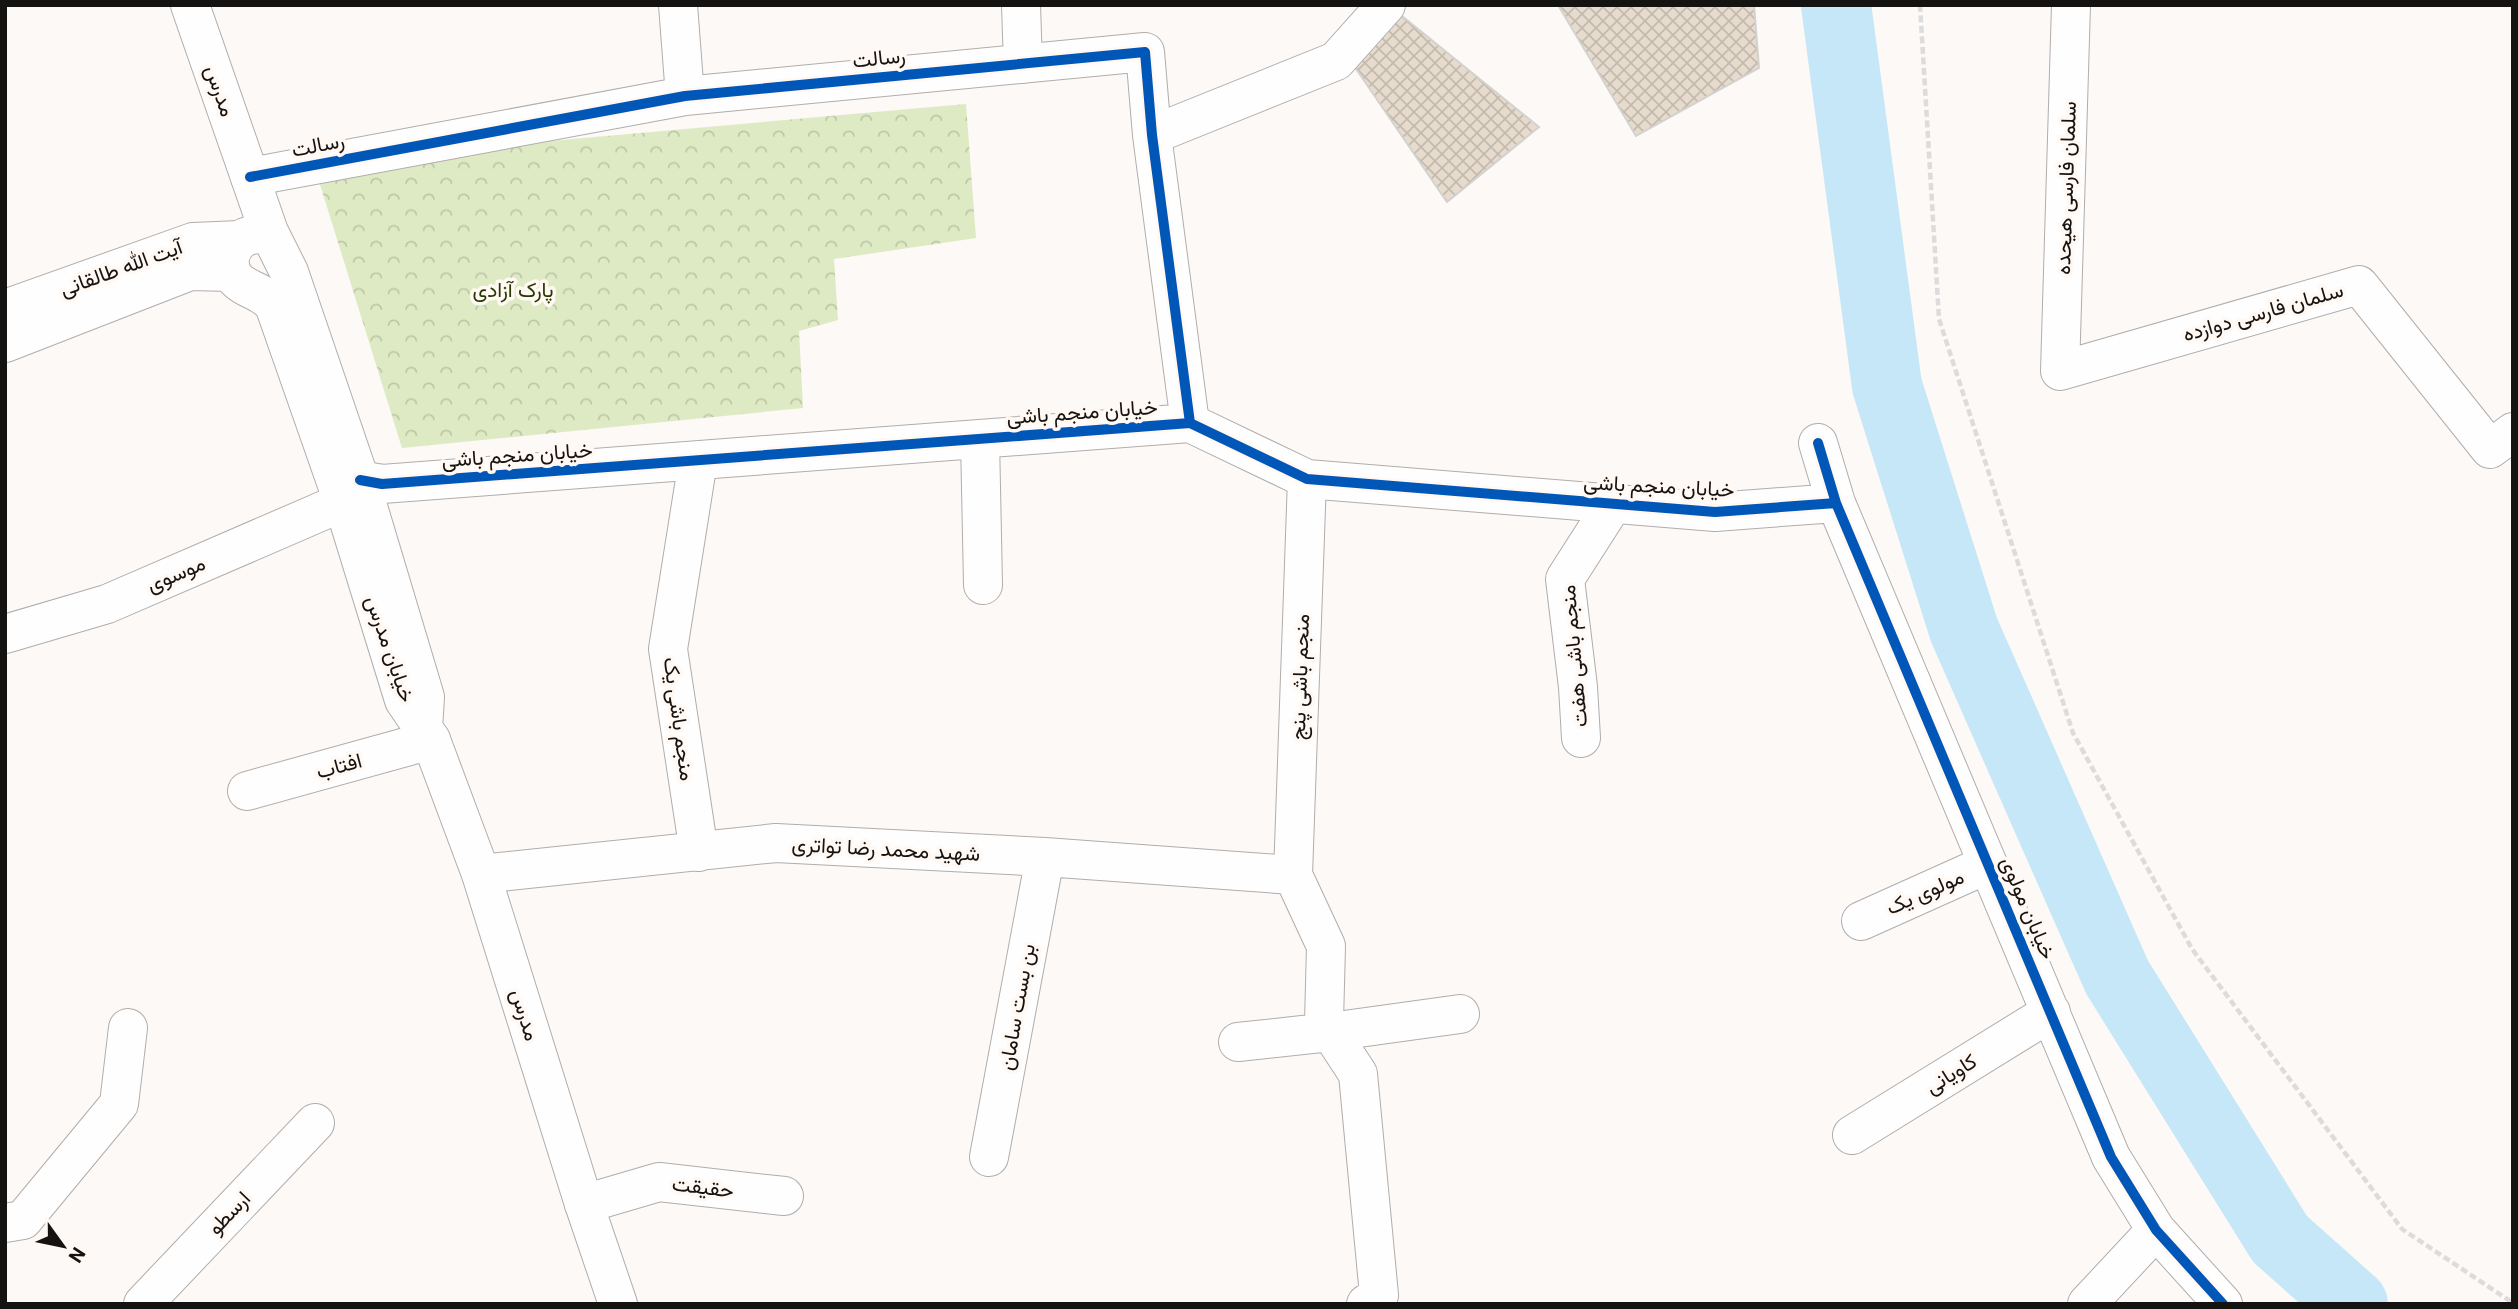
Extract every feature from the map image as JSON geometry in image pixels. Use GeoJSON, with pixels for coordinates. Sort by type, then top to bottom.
{"type":"FeatureCollection","features":[{"type":"Feature","properties":{"kind":"street","name":"مدرس"},"geometry":{"type":"LineString","coordinates":[[190,5],[250,177]]}},
{"type":"Feature","properties":{"kind":"street"},"geometry":{"type":"LineString","coordinates":[[678,5],[685,96]]}},
{"type":"Feature","properties":{"kind":"street"},"geometry":{"type":"LineString","coordinates":[[1021,5],[1023,64]]}},
{"type":"Feature","properties":{"kind":"street"},"geometry":{"type":"LineString","coordinates":[[1152,135],[1336,61],[1386,5]]}},
{"type":"Feature","properties":{"kind":"street","name":"سلمان فارسی هیحده"},"geometry":{"type":"LineString","coordinates":[[2060,371],[2071,5]]}},
{"type":"Feature","properties":{"kind":"street","name":"رسالت"},"geometry":{"type":"LineString","coordinates":[[250,177],[685,96],[1144,52],[1152,135],[1190,423]]}},
{"type":"Feature","properties":{"kind":"street","name":"خیابان مدرس"},"geometry":{"type":"LineString","coordinates":[[250,177],[247,248],[236,279],[264,294],[274,304],[351,491]]}},
{"type":"Feature","properties":{"kind":"street","name":"آیت الله طالقانی"},"geometry":{"type":"LineString","coordinates":[[5,309],[193,242],[247,248]]}},
{"type":"Feature","properties":{"kind":"street","name":"خیابان مدرس"},"geometry":{"type":"LineString","coordinates":[[247,248],[289,272],[351,491],[404,700],[427,735]]}},
{"type":"Feature","properties":{"kind":"street","name":"آیت الله طالقانی"},"geometry":{"type":"LineString","coordinates":[[5,343],[247,248]]}},
{"type":"Feature","properties":{"kind":"street","name":"سلمان فارسی دوازده"},"geometry":{"type":"LineString","coordinates":[[2060,371],[2359,285],[2490,449],[2513,432]]}},
{"type":"Feature","properties":{"kind":"street","name":"خیابان منجم باشی"},"geometry":{"type":"LineString","coordinates":[[351,491],[382,484],[1190,423],[1307,479],[1715,512],[1836,503]]}},
{"type":"Feature","properties":{"kind":"street"},"geometry":{"type":"LineString","coordinates":[[980,439],[983,585]]}},
{"type":"Feature","properties":{"kind":"street","name":"خیابان مولوی"},"geometry":{"type":"LineString","coordinates":[[1818,443],[1836,503],[2111,1157],[2156,1230],[2223,1304]]}},
{"type":"Feature","properties":{"kind":"street","name":"منجم باشی یک"},"geometry":{"type":"LineString","coordinates":[[698,461],[668,649],[699,852]]}},
{"type":"Feature","properties":{"kind":"street","name":"منجم باشی پنج"},"geometry":{"type":"LineString","coordinates":[[1293,875],[1307,479]]}},
{"type":"Feature","properties":{"kind":"street","name":"موسوی"},"geometry":{"type":"LineString","coordinates":[[5,634],[107,604],[351,491]]}},
{"type":"Feature","properties":{"kind":"street","name":"منجم باشی هفت"},"geometry":{"type":"LineString","coordinates":[[1581,738],[1578,687],[1565,579],[1613,504]]}},
{"type":"Feature","properties":{"kind":"street","name":"مدرس"},"geometry":{"type":"LineString","coordinates":[[427,735],[481,874],[583,1204],[618,1304]]}},
{"type":"Feature","properties":{"kind":"street","name":"افتاب"},"geometry":{"type":"LineString","coordinates":[[247,791],[427,735]]}},
{"type":"Feature","properties":{"kind":"street","name":"شهید محمد رضا تواتری"},"geometry":{"type":"LineString","coordinates":[[481,874],[776,843],[1045,857],[1293,875]]}},
{"type":"Feature","properties":{"kind":"street","name":"بن بست سامان"},"geometry":{"type":"LineString","coordinates":[[989,1157],[1045,857]]}},
{"type":"Feature","properties":{"kind":"street","name":"مولوی یک"},"geometry":{"type":"LineString","coordinates":[[1861,921],[1988,864]]}},
{"type":"Feature","properties":{"kind":"street"},"geometry":{"type":"LineString","coordinates":[[1293,875],[1326,946],[1324,1022],[1358,1074],[1378,1295],[1366,1304]]}},
{"type":"Feature","properties":{"kind":"street","name":"کاویانی"},"geometry":{"type":"LineString","coordinates":[[1852,1135],[2050,1012]]}},
{"type":"Feature","properties":{"kind":"street"},"geometry":{"type":"LineString","coordinates":[[1238,1042],[1460,1014]]}},
{"type":"Feature","properties":{"kind":"street"},"geometry":{"type":"LineString","coordinates":[[5,1223],[23,1220],[119,1104],[128,1028]]}},
{"type":"Feature","properties":{"kind":"street","name":"ارسطو"},"geometry":{"type":"LineString","coordinates":[[143,1304],[315,1123]]}},
{"type":"Feature","properties":{"kind":"street","name":"حقیقت"},"geometry":{"type":"LineString","coordinates":[[583,1204],[659,1182],[784,1196]]}},
{"type":"Feature","properties":{"kind":"street"},"geometry":{"type":"LineString","coordinates":[[2087,1304],[2156,1230]]}},
{"type":"Feature","properties":{"kind":"path"},"geometry":{"type":"LineString","coordinates":[[1920,5],[1939,319],[2073,733],[2192,948],[2402,1229],[2513,1303]]}},
{"type":"Feature","properties":{"kind":"green space","name":"پارک آزادی"},"geometry":{"type":"Polygon","coordinates":[[[966,104],[976,238],[834,259],[838,320],[799,331],[803,408],[402,448],[313,162],[966,104]]]}},
{"type":"Feature","properties":{"kind":"building"},"geometry":{"type":"Polygon","coordinates":[[[1558,5],[1754,5],[1759,68],[1636,136],[1558,5]]]}},
{"type":"Feature","properties":{"kind":"building"},"geometry":{"type":"Polygon","coordinates":[[[1402,16],[1539,127],[1447,202],[1352,63],[1402,16]]]}},
{"type":"Feature","properties":{"kind":"waterway"},"geometry":{"type":"LineString","coordinates":[[1836,5],[1887,386],[1964,630],[2117,977],[2280,1239],[2353,1304]]}},
{"type":"Feature","properties":{"kind":"cycle path"},"geometry":{"type":"LineString","coordinates":[[250,177],[685,96],[1145,52],[1152,135],[1190,423]]}},
{"type":"Feature","properties":{"kind":"cycle path"},"geometry":{"type":"LineString","coordinates":[[360,480],[382,484],[1190,423],[1307,479],[1715,512],[1836,503]]}},
{"type":"Feature","properties":{"kind":"cycle path"},"geometry":{"type":"LineString","coordinates":[[1818,443],[1836,503],[2111,1157],[2156,1230],[2223,1304]]}}]}
